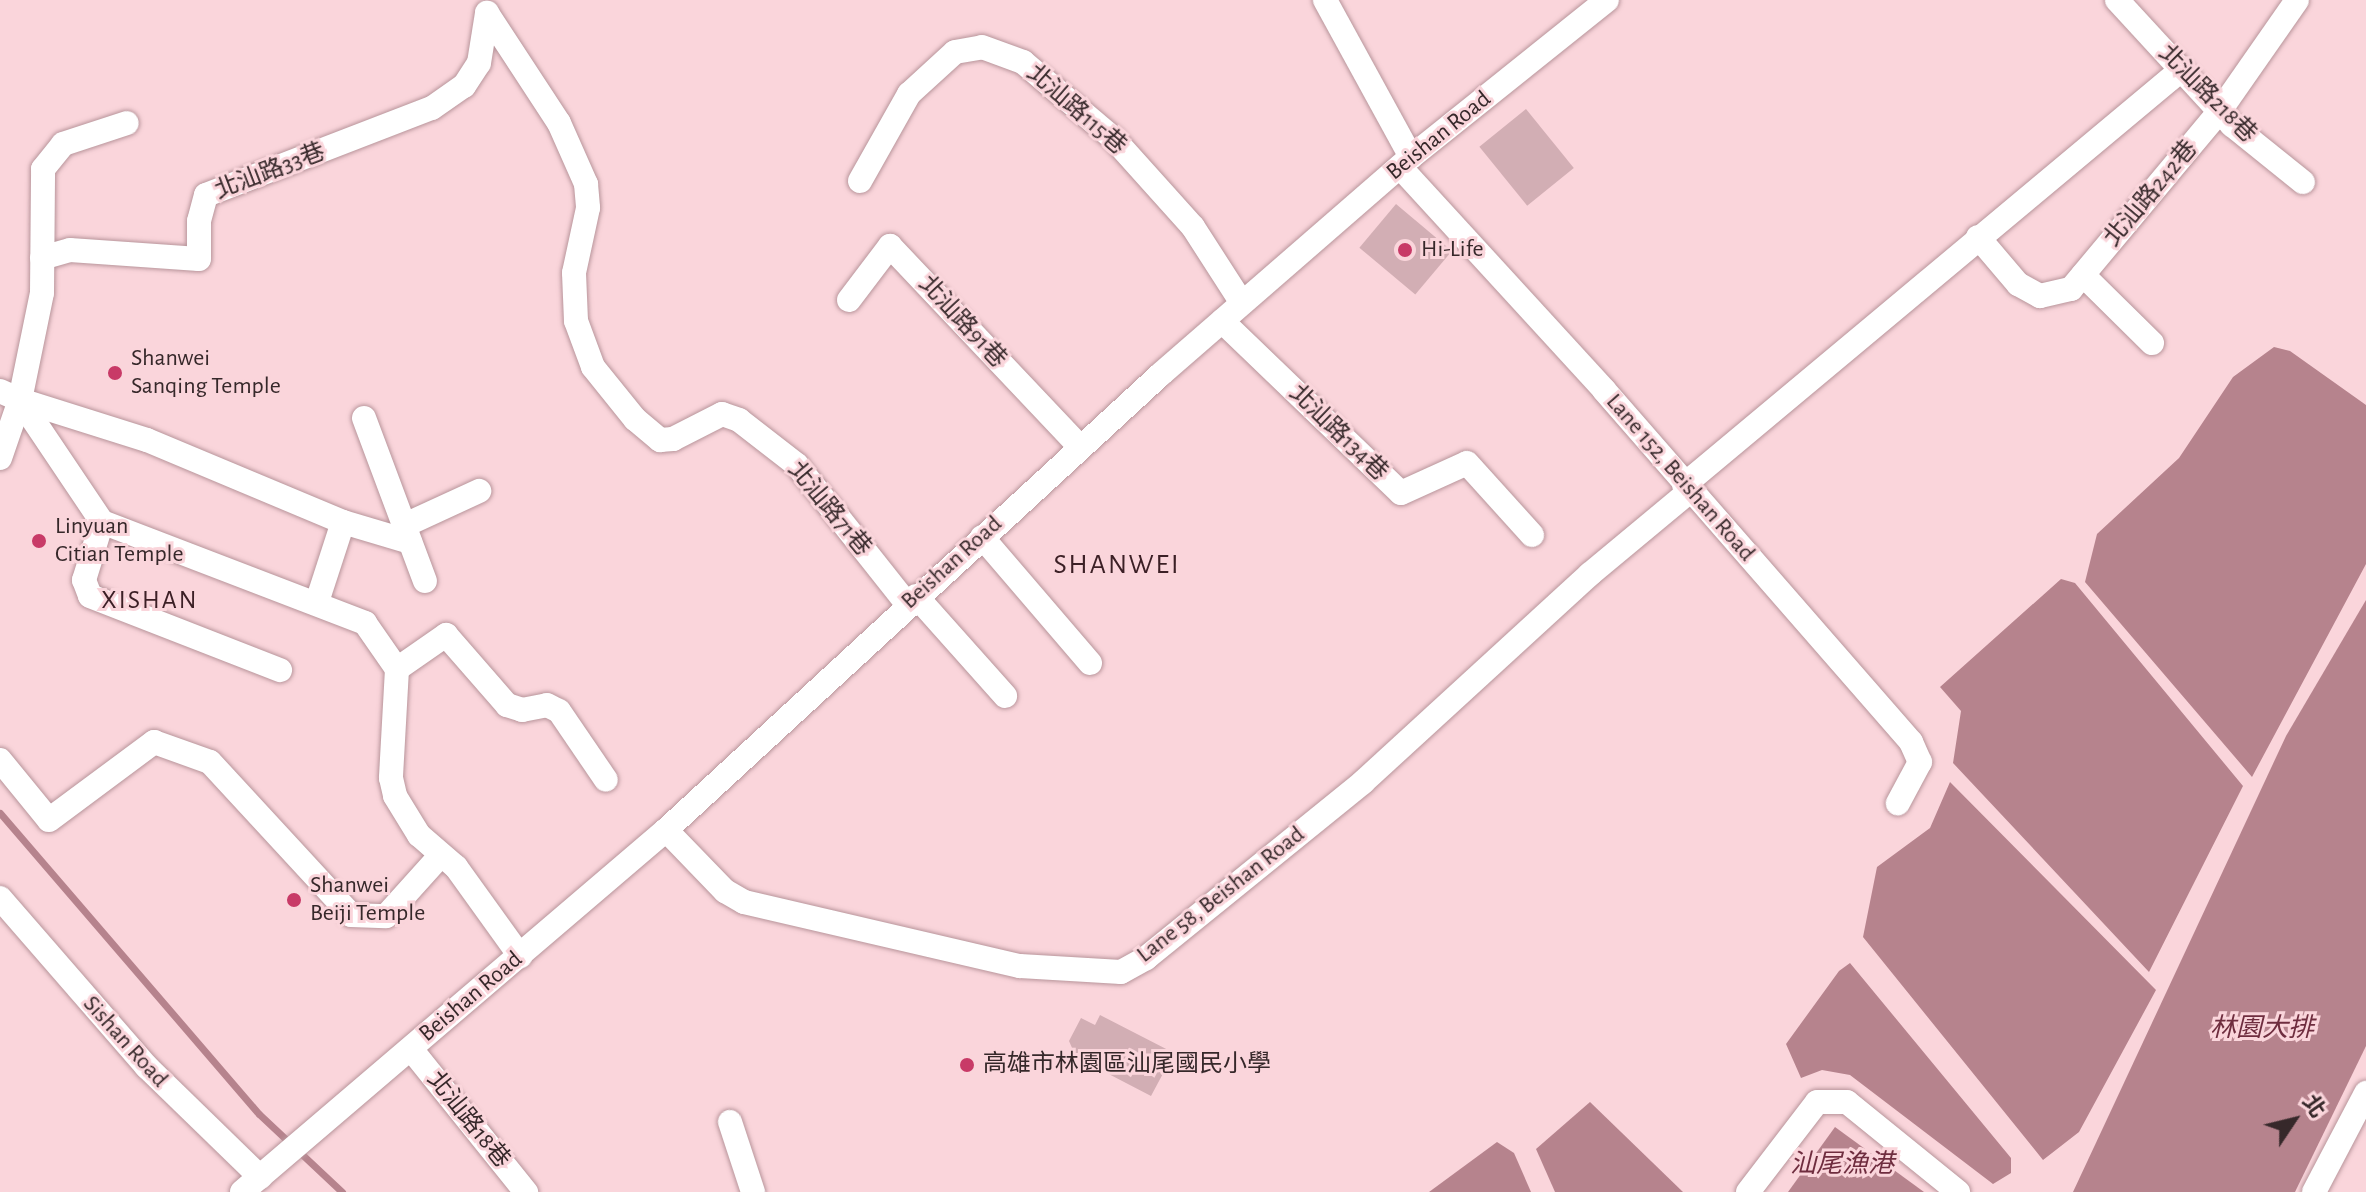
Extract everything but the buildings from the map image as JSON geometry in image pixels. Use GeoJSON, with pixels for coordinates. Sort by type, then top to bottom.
{"type":"FeatureCollection","features":[{"type":"Feature","properties":{"kind":"street","name":"Lane 152, Beishan Road"},"geometry":{"type":"LineString","coordinates":[[1325,0],[1405,162],[1917,752],[1920,762],[1898,803]]}},
{"type":"Feature","properties":{"kind":"street","name":"Beishan Road"},"geometry":{"type":"LineString","coordinates":[[259,1178],[666,830],[912,600],[1242,303],[1405,162],[1607,0]]}},
{"type":"Feature","properties":{"kind":"street","name":"北汕路218巷"},"geometry":{"type":"LineString","coordinates":[[2117,0],[2219,112],[2303,182]]}},
{"type":"Feature","properties":{"kind":"street","name":"北汕路242巷"},"geometry":{"type":"LineString","coordinates":[[1978,237],[2018,284],[2040,296],[2071,289],[2219,112],[2297,0]]}},
{"type":"Feature","properties":{"kind":"street","name":"北汕路33巷"},"geometry":{"type":"LineString","coordinates":[[42,258],[70,250],[199,259],[199,221],[206,195],[432,108],[464,86],[479,63],[487,13]]}},
{"type":"Feature","properties":{"kind":"street","name":"北汕路71巷"},"geometry":{"type":"LineString","coordinates":[[487,13],[559,123],[586,184],[588,208],[574,273],[576,321],[593,367],[635,419],[660,440],[673,439],[722,414],[739,420],[797,465],[912,600]]}},
{"type":"Feature","properties":{"kind":"street","name":"北汕路115巷"},"geometry":{"type":"LineString","coordinates":[[860,181],[909,94],[955,52],[982,47],[1023,62],[1114,139],[1193,227],[1242,303]]}},
{"type":"Feature","properties":{"kind":"street","name":"Lane 58, Beishan Road"},"geometry":{"type":"LineString","coordinates":[[666,830],[725,891],[744,902],[1020,966],[1121,972],[1146,958],[1363,782],[1687,488],[1978,237],[2181,70]]}},
{"type":"Feature","properties":{"kind":"street"},"geometry":{"type":"LineString","coordinates":[[0,458],[10,395],[42,293],[43,169],[54,151],[127,123]]}},
{"type":"Feature","properties":{"kind":"street","name":"北汕路91巷"},"geometry":{"type":"LineString","coordinates":[[849,300],[890,246],[1080,447]]}},
{"type":"Feature","properties":{"kind":"street"},"geometry":{"type":"LineString","coordinates":[[2083,275],[2152,343]]}},
{"type":"Feature","properties":{"kind":"street","name":"北汕路134巷"},"geometry":{"type":"LineString","coordinates":[[1222,321],[1401,493],[1467,463],[1532,535]]}},
{"type":"Feature","properties":{"kind":"street"},"geometry":{"type":"LineString","coordinates":[[10,395],[147,440],[343,522],[407,534],[479,491]]}},
{"type":"Feature","properties":{"kind":"street"},"geometry":{"type":"LineString","coordinates":[[10,395],[102,522],[365,623],[397,669],[391,778],[395,796],[419,835],[456,867],[520,956]]}},
{"type":"Feature","properties":{"kind":"street"},"geometry":{"type":"LineString","coordinates":[[364,418],[425,581]]}},
{"type":"Feature","properties":{"kind":"street"},"geometry":{"type":"LineString","coordinates":[[102,522],[84,580],[90,596],[280,670]]}},
{"type":"Feature","properties":{"kind":"street"},"geometry":{"type":"LineString","coordinates":[[317,602],[343,522]]}},
{"type":"Feature","properties":{"kind":"street"},"geometry":{"type":"LineString","coordinates":[[982,537],[1090,663]]}},
{"type":"Feature","properties":{"kind":"street"},"geometry":{"type":"LineString","coordinates":[[912,600],[1005,696]]}},
{"type":"Feature","properties":{"kind":"street"},"geometry":{"type":"LineString","coordinates":[[397,669],[446,635],[507,705],[522,710],[547,705],[559,711],[606,780]]}},
{"type":"Feature","properties":{"kind":"street"},"geometry":{"type":"LineString","coordinates":[[0,760],[49,820],[144,747],[166,743],[224,772],[351,915],[386,916],[441,855]]}},
{"type":"Feature","properties":{"kind":"street","name":"Sishan Road"},"geometry":{"type":"LineString","coordinates":[[0,898],[147,1067],[259,1178]]}},
{"type":"Feature","properties":{"kind":"street","name":"北汕路18巷"},"geometry":{"type":"LineString","coordinates":[[411,1049],[526,1192]]}},
{"type":"Feature","properties":{"kind":"street"},"geometry":{"type":"LineString","coordinates":[[2314,1192],[2366,1093]]}},
{"type":"Feature","properties":{"kind":"street"},"geometry":{"type":"LineString","coordinates":[[1748,1192],[1817,1102],[1847,1102],[1958,1192]]}},
{"type":"Feature","properties":{"kind":"street"},"geometry":{"type":"LineString","coordinates":[[730,1122],[753,1192]]}},
{"type":"Feature","properties":{"kind":"water"},"geometry":{"type":"Polygon","coordinates":[[[2274,347],[2290,351],[2366,405],[2366,564],[2252,777],[2085,582],[2097,534],[2179,458],[2233,377],[2274,347]]]}},
{"type":"Feature","properties":{"kind":"water"},"geometry":{"type":"Polygon","coordinates":[[[2061,579],[2075,583],[2243,786],[2149,972],[1953,763],[1961,711],[1940,687],[2061,579]]]}},
{"type":"Feature","properties":{"kind":"water","name":"林園大排"},"geometry":{"type":"Polygon","coordinates":[[[2366,600],[2366,1046],[2295,1192],[2073,1192],[2286,736],[2366,600]]]}},
{"type":"Feature","properties":{"kind":"water"},"geometry":{"type":"Polygon","coordinates":[[[1950,782],[2156,990],[2079,1132],[2043,1160],[1863,937],[1877,867],[1930,828],[1950,782]]]}},
{"type":"Feature","properties":{"kind":"water"},"geometry":{"type":"Polygon","coordinates":[[[1850,963],[2011,1158],[2011,1173],[1993,1184],[1850,1075],[1822,1070],[1801,1078],[1786,1044],[1839,971],[1850,963]]]}},
{"type":"Feature","properties":{"kind":"water"},"geometry":{"type":"Polygon","coordinates":[[[1590,1102],[1683,1192],[1555,1192],[1536,1149],[1590,1102]]]}},
{"type":"Feature","properties":{"kind":"water","name":"汕尾漁港"},"geometry":{"type":"Polygon","coordinates":[[[1835,1127],[1924,1192],[1788,1192],[1835,1127]]]}},
{"type":"Feature","properties":{"kind":"water"},"geometry":{"type":"Polygon","coordinates":[[[1497,1142],[1514,1153],[1531,1192],[1429,1192],[1497,1142]]]}},
{"type":"Feature","properties":{"kind":"waterway"},"geometry":{"type":"LineString","coordinates":[[0,813],[259,1114],[342,1192]]}},
{"type":"Feature","properties":{"kind":"place","name":"Hi-Life"},"geometry":{"type":"Point","coordinates":[1405,250]}},
{"type":"Feature","properties":{"kind":"place","name":"Shanwei Sanqing Temple"},"geometry":{"type":"Point","coordinates":[115,373]}},
{"type":"Feature","properties":{"kind":"place","name":"Linyuan Citian Temple"},"geometry":{"type":"Point","coordinates":[39,541]}},
{"type":"Feature","properties":{"kind":"place","name":"Shanwei Beiji Temple"},"geometry":{"type":"Point","coordinates":[294,900]}},
{"type":"Feature","properties":{"kind":"place","name":"高雄市林園區汕尾國民小學"},"geometry":{"type":"Point","coordinates":[967,1065]}},
{"type":"Feature","properties":{"kind":"district","name":"SHANWEI"},"geometry":{"type":"Point","coordinates":[1117,565]}},
{"type":"Feature","properties":{"kind":"district","name":"XISHAN"},"geometry":{"type":"Point","coordinates":[150,601]}}]}
